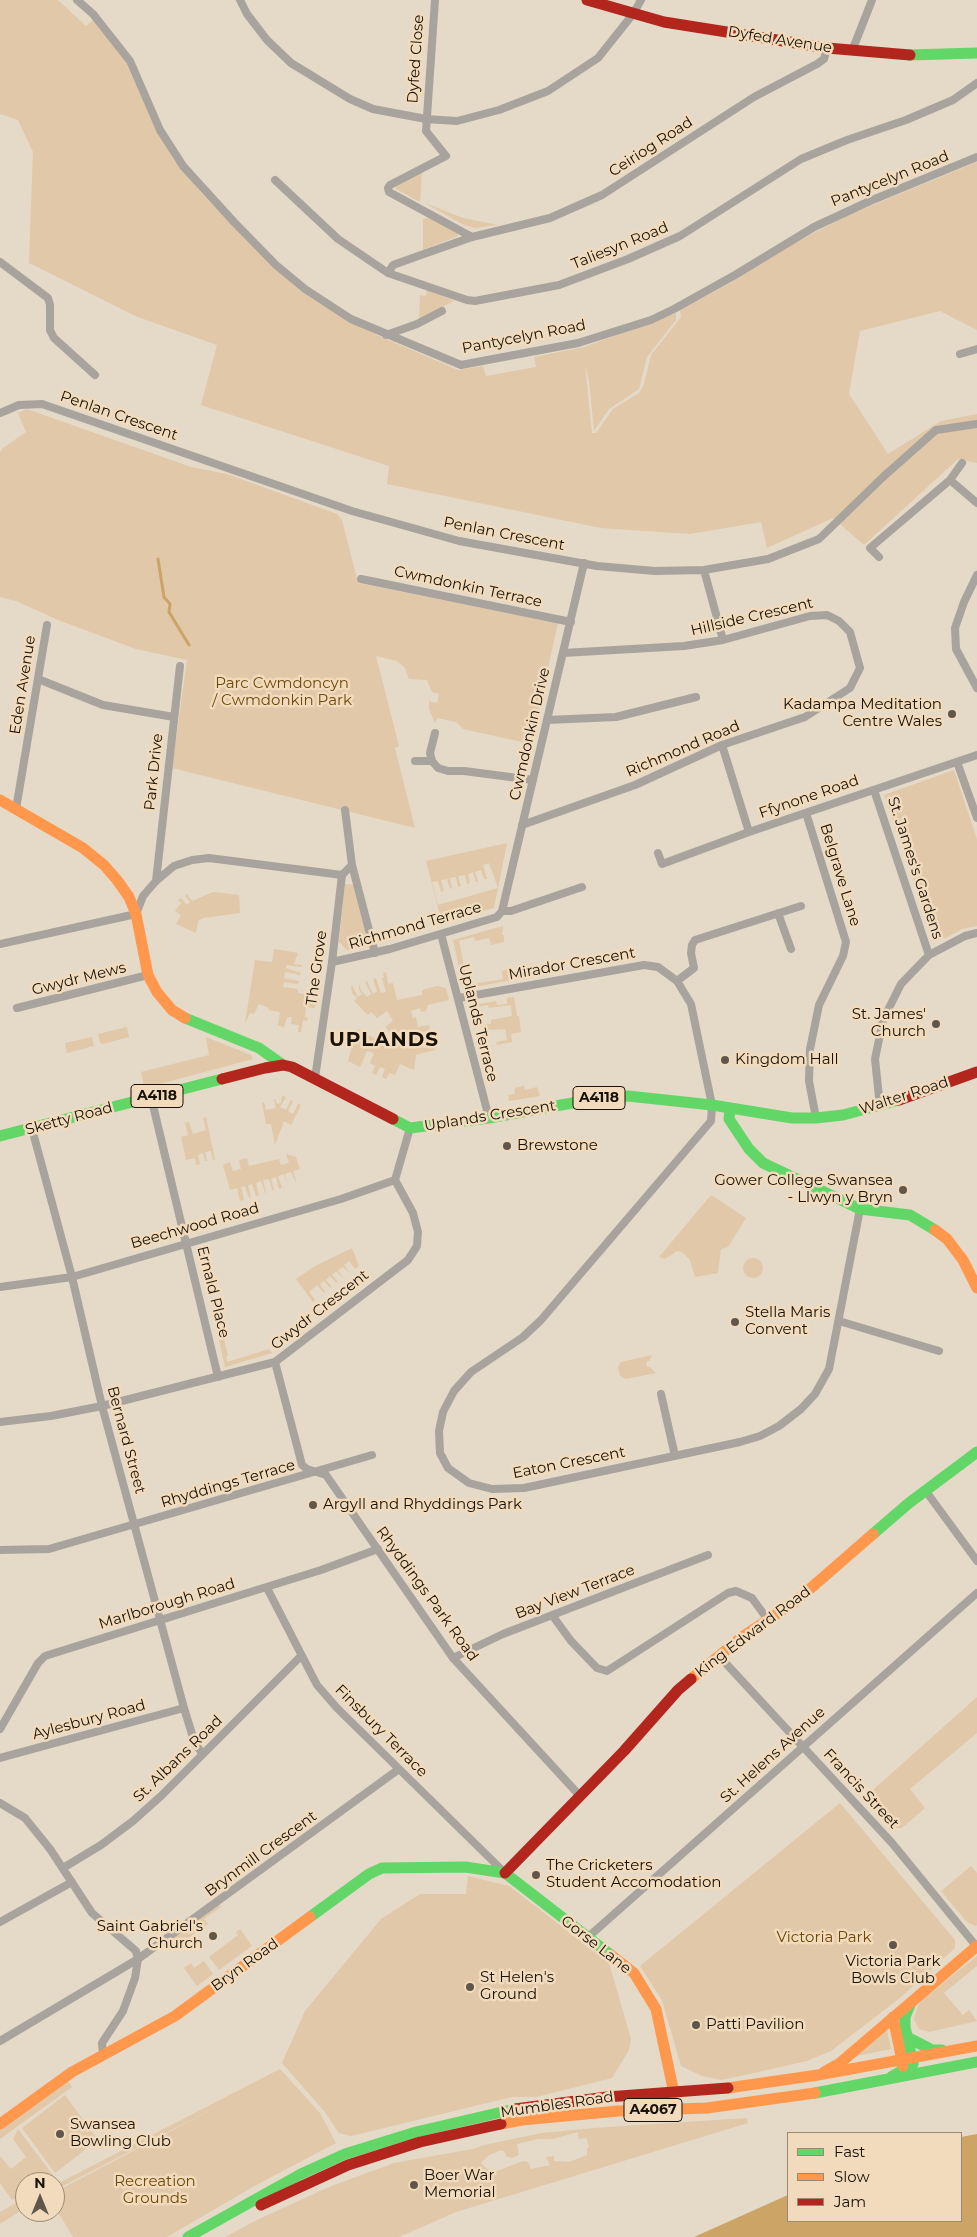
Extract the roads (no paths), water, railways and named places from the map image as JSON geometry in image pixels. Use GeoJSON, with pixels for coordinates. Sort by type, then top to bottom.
{"type":"FeatureCollection","features":[{"type":"Feature","properties":{"kind":"main road","name":"Dyfed Avenue"},"geometry":{"type":"LineString","coordinates":[[586,0],[664,22],[827,48],[895,55],[977,53]]}},
{"type":"Feature","properties":{"kind":"main road"},"geometry":{"type":"LineString","coordinates":[[0,800],[83,848],[104,865],[118,880],[129,897],[136,914],[148,976]]}},
{"type":"Feature","properties":{"kind":"main road","name":"Uplands Crescent"},"geometry":{"type":"LineString","coordinates":[[148,976],[157,992],[172,1010],[190,1021],[259,1048],[283,1065],[292,1067],[315,1078],[410,1128],[488,1118],[600,1098],[628,1096],[712,1105]]}},
{"type":"Feature","properties":{"kind":"main road","name":"Sketty Road"},"geometry":{"type":"LineString","coordinates":[[0,1136],[283,1065]]}},
{"type":"Feature","properties":{"kind":"main road","name":"Walter Road"},"geometry":{"type":"LineString","coordinates":[[712,1105],[792,1118],[843,1115],[882,1106],[977,1072]]}},
{"type":"Feature","properties":{"kind":"main road"},"geometry":{"type":"LineString","coordinates":[[730,1108],[728,1119],[748,1149],[763,1163],[860,1210],[910,1215],[931,1226],[947,1239],[963,1260],[977,1288]]}},
{"type":"Feature","properties":{"kind":"main road","name":"King Edward Road"},"geometry":{"type":"LineString","coordinates":[[505,1873],[580,1796],[678,1690],[742,1637],[796,1601],[925,1490],[977,1452]]}},
{"type":"Feature","properties":{"kind":"main road","name":"Bryn Road"},"geometry":{"type":"LineString","coordinates":[[0,2124],[72,2072],[175,2016],[369,1874],[382,1868],[396,1866],[465,1867],[505,1873]]}},
{"type":"Feature","properties":{"kind":"main road","name":"Gorse Lane"},"geometry":{"type":"LineString","coordinates":[[505,1873],[634,1974],[656,2008],[674,2093]]}},
{"type":"Feature","properties":{"kind":"main road"},"geometry":{"type":"LineString","coordinates":[[818,2075],[840,2063],[977,1946]]}},
{"type":"Feature","properties":{"kind":"main road"},"geometry":{"type":"LineString","coordinates":[[886,2080],[907,2062],[905,2017],[914,1999]]}},
{"type":"Feature","properties":{"kind":"main road"},"geometry":{"type":"LineString","coordinates":[[893,2017],[907,2062]]}},
{"type":"Feature","properties":{"kind":"main road"},"geometry":{"type":"LineString","coordinates":[[907,2037],[932,2050],[951,2051]]}},
{"type":"Feature","properties":{"kind":"main road","name":"Mumbles Road"},"geometry":{"type":"LineString","coordinates":[[188,2237],[301,2174],[418,2137],[523,2107],[607,2097],[715,2090],[907,2062],[977,2046]]}},
{"type":"Feature","properties":{"kind":"main road"},"geometry":{"type":"LineString","coordinates":[[907,2062],[945,2068]]}},
{"type":"Feature","properties":{"kind":"main road","name":"A4067"},"geometry":{"type":"LineString","coordinates":[[945,2068],[977,2062]]}},
{"type":"Feature","properties":{"kind":"main road","name":"Mumbles Road"},"geometry":{"type":"LineString","coordinates":[[418,2137],[522,2120],[618,2111],[708,2108],[795,2097],[945,2068]]}},
{"type":"Feature","properties":{"kind":"main road","name":"Mumbles Road"},"geometry":{"type":"LineString","coordinates":[[204,2237],[244,2212],[346,2159]]}},
{"type":"Feature","properties":{"kind":"street","name":"Pantycelyn Road"},"geometry":{"type":"LineString","coordinates":[[77,0],[93,14],[130,61],[160,130],[183,166],[276,265],[305,289],[351,318],[461,365],[578,343],[667,313],[735,275],[814,227],[861,205],[977,157]]}},
{"type":"Feature","properties":{"kind":"street"},"geometry":{"type":"LineString","coordinates":[[240,0],[246,14],[267,40],[291,62],[350,99],[373,109],[426,120],[457,120],[500,110],[548,91],[598,58],[633,14],[641,0]]}},
{"type":"Feature","properties":{"kind":"street","name":"Dyfed Close"},"geometry":{"type":"LineString","coordinates":[[426,120],[435,0]]}},
{"type":"Feature","properties":{"kind":"street"},"geometry":{"type":"LineString","coordinates":[[852,51],[872,0]]}},
{"type":"Feature","properties":{"kind":"street","name":"Ceiriog Road"},"geometry":{"type":"LineString","coordinates":[[388,273],[393,265],[472,237],[550,218],[602,195],[754,97],[817,64],[824,59],[827,48]]}},
{"type":"Feature","properties":{"kind":"street","name":"Taliesyn Road"},"geometry":{"type":"LineString","coordinates":[[275,180],[338,239],[388,273],[474,301],[559,285],[628,259],[680,236],[801,159],[846,140],[906,120],[953,100],[977,83]]}},
{"type":"Feature","properties":{"kind":"street"},"geometry":{"type":"LineString","coordinates":[[426,120],[426,131],[446,156],[390,185],[389,192],[472,237]]}},
{"type":"Feature","properties":{"kind":"street"},"geometry":{"type":"LineString","coordinates":[[0,262],[48,298],[50,305],[50,330],[54,338],[95,375]]}},
{"type":"Feature","properties":{"kind":"street"},"geometry":{"type":"LineString","coordinates":[[386,334],[417,324],[442,311]]}},
{"type":"Feature","properties":{"kind":"street"},"geometry":{"type":"LineString","coordinates":[[960,354],[977,349]]}},
{"type":"Feature","properties":{"kind":"street","name":"Penlan Crescent"},"geometry":{"type":"LineString","coordinates":[[0,413],[19,405],[42,404],[352,511],[459,541],[584,563],[655,571],[704,570],[768,559],[819,539],[883,477],[936,430],[977,424]]}},
{"type":"Feature","properties":{"kind":"street"},"geometry":{"type":"LineString","coordinates":[[879,557],[870,548],[950,480],[962,463]]}},
{"type":"Feature","properties":{"kind":"street"},"geometry":{"type":"LineString","coordinates":[[950,480],[977,503]]}},
{"type":"Feature","properties":{"kind":"street","name":"Cwmdonkin Drive"},"geometry":{"type":"LineString","coordinates":[[502,911],[584,563]]}},
{"type":"Feature","properties":{"kind":"street"},"geometry":{"type":"LineString","coordinates":[[704,570],[723,640]]}},
{"type":"Feature","properties":{"kind":"street"},"geometry":{"type":"LineString","coordinates":[[977,575],[964,602],[955,628],[956,649],[977,688]]}},
{"type":"Feature","properties":{"kind":"street","name":"Cwmdonkin Terrace"},"geometry":{"type":"LineString","coordinates":[[361,579],[570,622]]}},
{"type":"Feature","properties":{"kind":"street","name":"Hillside Crescent"},"geometry":{"type":"LineString","coordinates":[[563,652],[666,648],[723,640],[810,616],[827,615],[839,621],[850,632],[860,668],[850,688]]}},
{"type":"Feature","properties":{"kind":"street","name":"Eden Avenue"},"geometry":{"type":"LineString","coordinates":[[16,809],[47,626]]}},
{"type":"Feature","properties":{"kind":"street","name":"Park Drive"},"geometry":{"type":"LineString","coordinates":[[156,881],[180,666]]}},
{"type":"Feature","properties":{"kind":"street"},"geometry":{"type":"LineString","coordinates":[[38,679],[102,704],[174,717]]}},
{"type":"Feature","properties":{"kind":"street","name":"Richmond Road"},"geometry":{"type":"LineString","coordinates":[[522,825],[635,785],[722,745],[805,717],[850,688]]}},
{"type":"Feature","properties":{"kind":"street"},"geometry":{"type":"LineString","coordinates":[[548,720],[616,717],[696,697]]}},
{"type":"Feature","properties":{"kind":"street"},"geometry":{"type":"LineString","coordinates":[[435,733],[430,753],[432,761],[438,768],[448,771],[464,771],[533,780]]}},
{"type":"Feature","properties":{"kind":"street"},"geometry":{"type":"LineString","coordinates":[[722,745],[749,832]]}},
{"type":"Feature","properties":{"kind":"street","name":"Ffynone Road"},"geometry":{"type":"LineString","coordinates":[[658,853],[662,864],[749,832],[977,755]]}},
{"type":"Feature","properties":{"kind":"street"},"geometry":{"type":"LineString","coordinates":[[415,761],[432,761]]}},
{"type":"Feature","properties":{"kind":"street"},"geometry":{"type":"LineString","coordinates":[[957,762],[977,818]]}},
{"type":"Feature","properties":{"kind":"street","name":"St. James's Gardens"},"geometry":{"type":"LineString","coordinates":[[874,790],[930,955]]}},
{"type":"Feature","properties":{"kind":"street"},"geometry":{"type":"LineString","coordinates":[[345,810],[352,865],[375,953]]}},
{"type":"Feature","properties":{"kind":"street","name":"Belgrave Lane"},"geometry":{"type":"LineString","coordinates":[[806,813],[846,942],[843,956],[819,1005],[810,1049],[809,1081],[816,1118]]}},
{"type":"Feature","properties":{"kind":"street"},"geometry":{"type":"LineString","coordinates":[[0,944],[136,914],[143,896],[156,881],[174,866],[192,860],[210,858],[342,874],[352,865]]}},
{"type":"Feature","properties":{"kind":"street","name":"The Grove"},"geometry":{"type":"LineString","coordinates":[[315,1078],[332,962],[342,874]]}},
{"type":"Feature","properties":{"kind":"street","name":"Richmond Terrace"},"geometry":{"type":"LineString","coordinates":[[332,962],[375,953],[441,934],[497,917],[502,911],[511,911],[582,887]]}},
{"type":"Feature","properties":{"kind":"street"},"geometry":{"type":"LineString","coordinates":[[700,975],[694,968],[691,953],[695,940],[801,906]]}},
{"type":"Feature","properties":{"kind":"street"},"geometry":{"type":"LineString","coordinates":[[778,912],[791,949]]}},
{"type":"Feature","properties":{"kind":"street"},"geometry":{"type":"LineString","coordinates":[[882,1106],[879,1097],[875,1059],[883,1020],[901,984],[930,955],[965,936],[977,933]]}},
{"type":"Feature","properties":{"kind":"street","name":"Uplands Terrace"},"geometry":{"type":"LineString","coordinates":[[441,934],[459,998],[488,1118]]}},
{"type":"Feature","properties":{"kind":"street","name":"Mirador Crescent"},"geometry":{"type":"LineString","coordinates":[[459,998],[644,965],[658,967],[677,981],[691,1004],[712,1105]]}},
{"type":"Feature","properties":{"kind":"street"},"geometry":{"type":"LineString","coordinates":[[677,981],[694,968]]}},
{"type":"Feature","properties":{"kind":"street","name":"Gwydr Mews"},"geometry":{"type":"LineString","coordinates":[[17,1008],[148,976]]}},
{"type":"Feature","properties":{"kind":"street","name":"Ernald Place"},"geometry":{"type":"LineString","coordinates":[[151,1097],[218,1377]]}},
{"type":"Feature","properties":{"kind":"street","name":"Eaton Crescent"},"geometry":{"type":"LineString","coordinates":[[712,1105],[711,1121],[542,1320],[523,1337],[471,1372],[454,1391],[443,1412],[439,1431],[440,1453],[448,1468],[469,1483],[492,1489],[524,1488],[740,1442],[760,1436],[779,1426],[801,1409],[816,1394],[829,1369],[860,1210]]}},
{"type":"Feature","properties":{"kind":"street","name":"Bernard Street"},"geometry":{"type":"LineString","coordinates":[[32,1128],[72,1276],[102,1406],[162,1620],[184,1708],[195,1744],[203,1754]]}},
{"type":"Feature","properties":{"kind":"street"},"geometry":{"type":"LineString","coordinates":[[395,1180],[410,1128]]}},
{"type":"Feature","properties":{"kind":"street","name":"Beechwood Road"},"geometry":{"type":"LineString","coordinates":[[0,1287],[72,1276],[341,1199],[395,1180]]}},
{"type":"Feature","properties":{"kind":"street","name":"Gwydr Crescent"},"geometry":{"type":"LineString","coordinates":[[317,1472],[302,1465],[275,1362],[408,1260],[417,1246],[418,1232],[413,1213],[395,1180]]}},
{"type":"Feature","properties":{"kind":"street"},"geometry":{"type":"LineString","coordinates":[[839,1321],[938,1351]]}},
{"type":"Feature","properties":{"kind":"street"},"geometry":{"type":"LineString","coordinates":[[1,1420],[51,1416],[102,1406],[275,1362]]}},
{"type":"Feature","properties":{"kind":"street"},"geometry":{"type":"LineString","coordinates":[[661,1394],[675,1456]]}},
{"type":"Feature","properties":{"kind":"street"},"geometry":{"type":"LineString","coordinates":[[317,1472],[372,1455]]}},
{"type":"Feature","properties":{"kind":"street","name":"Rhyddings Terrace"},"geometry":{"type":"LineString","coordinates":[[0,1550],[49,1550],[317,1472]]}},
{"type":"Feature","properties":{"kind":"street","name":"Rhyddings Park Road"},"geometry":{"type":"LineString","coordinates":[[317,1472],[326,1475],[453,1658],[580,1796]]}},
{"type":"Feature","properties":{"kind":"street"},"geometry":{"type":"LineString","coordinates":[[925,1490],[977,1561]]}},
{"type":"Feature","properties":{"kind":"street","name":"Marlborough Road"},"geometry":{"type":"LineString","coordinates":[[0,1729],[38,1663],[45,1656],[267,1588],[378,1549]]}},
{"type":"Feature","properties":{"kind":"street","name":"Bay View Terrace"},"geometry":{"type":"LineString","coordinates":[[453,1658],[503,1634],[708,1555]]}},
{"type":"Feature","properties":{"kind":"street","name":"Finsbury Terrace"},"geometry":{"type":"LineString","coordinates":[[267,1588],[301,1656],[324,1693],[505,1873]]}},
{"type":"Feature","properties":{"kind":"street"},"geometry":{"type":"LineString","coordinates":[[552,1615],[571,1641],[597,1668],[607,1671],[728,1593],[736,1591],[752,1598],[768,1620]]}},
{"type":"Feature","properties":{"kind":"street","name":"St. Helens Avenue"},"geometry":{"type":"LineString","coordinates":[[588,1938],[977,1593]]}},
{"type":"Feature","properties":{"kind":"street","name":"St. Albans Road"},"geometry":{"type":"LineString","coordinates":[[63,1868],[101,1845],[133,1821],[301,1656]]}},
{"type":"Feature","properties":{"kind":"street","name":"Francis Street"},"geometry":{"type":"LineString","coordinates":[[719,1656],[892,1843],[977,1946]]}},
{"type":"Feature","properties":{"kind":"street","name":"Aylesbury Road"},"geometry":{"type":"LineString","coordinates":[[0,1758],[184,1708]]}},
{"type":"Feature","properties":{"kind":"street","name":"Brynmill Crescent"},"geometry":{"type":"LineString","coordinates":[[0,2041],[138,1959],[399,1769]]}},
{"type":"Feature","properties":{"kind":"street"},"geometry":{"type":"LineString","coordinates":[[0,1803],[25,1818],[63,1868],[92,1913],[136,1951],[138,1959],[135,1978],[123,2011],[102,2043],[103,2054]]}},
{"type":"Feature","properties":{"kind":"street"},"geometry":{"type":"LineString","coordinates":[[0,1922],[72,1882]]}},
{"type":"Feature","properties":{"kind":"waterway"},"geometry":{"type":"LineString","coordinates":[[158,559],[164,597],[170,604],[169,612],[189,645]]}},
{"type":"Feature","properties":{"kind":"place","name":"Kadampa Meditation Centre Wales"},"geometry":{"type":"Point","coordinates":[952,714]}},
{"type":"Feature","properties":{"kind":"place","name":"St. James' Church"},"geometry":{"type":"Point","coordinates":[936,1024]}},
{"type":"Feature","properties":{"kind":"place","name":"Kingdom Hall"},"geometry":{"type":"Point","coordinates":[725,1060]}},
{"type":"Feature","properties":{"kind":"place","name":"Brewstone"},"geometry":{"type":"Point","coordinates":[507,1146]}},
{"type":"Feature","properties":{"kind":"place","name":"Gower College Swansea - Llwyn y Bryn"},"geometry":{"type":"Point","coordinates":[903,1190]}},
{"type":"Feature","properties":{"kind":"place","name":"Stella Maris Convent"},"geometry":{"type":"Point","coordinates":[735,1322]}},
{"type":"Feature","properties":{"kind":"place","name":"Argyll and Rhyddings Park"},"geometry":{"type":"Point","coordinates":[313,1505]}},
{"type":"Feature","properties":{"kind":"place","name":"The Cricketers Student Accomodation"},"geometry":{"type":"Point","coordinates":[536,1875]}},
{"type":"Feature","properties":{"kind":"place","name":"Saint Gabriel's Church"},"geometry":{"type":"Point","coordinates":[213,1936]}},
{"type":"Feature","properties":{"kind":"place","name":"Victoria Park Bowls Club"},"geometry":{"type":"Point","coordinates":[893,1945]}},
{"type":"Feature","properties":{"kind":"place","name":"St Helen's Ground"},"geometry":{"type":"Point","coordinates":[470,1987]}},
{"type":"Feature","properties":{"kind":"place","name":"Patti Pavilion"},"geometry":{"type":"Point","coordinates":[696,2025]}},
{"type":"Feature","properties":{"kind":"place","name":"Swansea Bowling Club"},"geometry":{"type":"Point","coordinates":[60,2134]}},
{"type":"Feature","properties":{"kind":"place","name":"Boer War Memorial"},"geometry":{"type":"Point","coordinates":[414,2185]}},
{"type":"Feature","properties":{"kind":"district","name":"UPLANDS"},"geometry":{"type":"Point","coordinates":[384,1040]}},
{"type":"Feature","properties":{"kind":"park label","name":"Parc Cwmdoncyn / Cwmdonkin Park"},"geometry":{"type":"Point","coordinates":[282,692]}},
{"type":"Feature","properties":{"kind":"park label","name":"Victoria Park"},"geometry":{"type":"Point","coordinates":[824,1938]}},
{"type":"Feature","properties":{"kind":"park label","name":"Recreation Grounds"},"geometry":{"type":"Point","coordinates":[155,2190]}}]}
